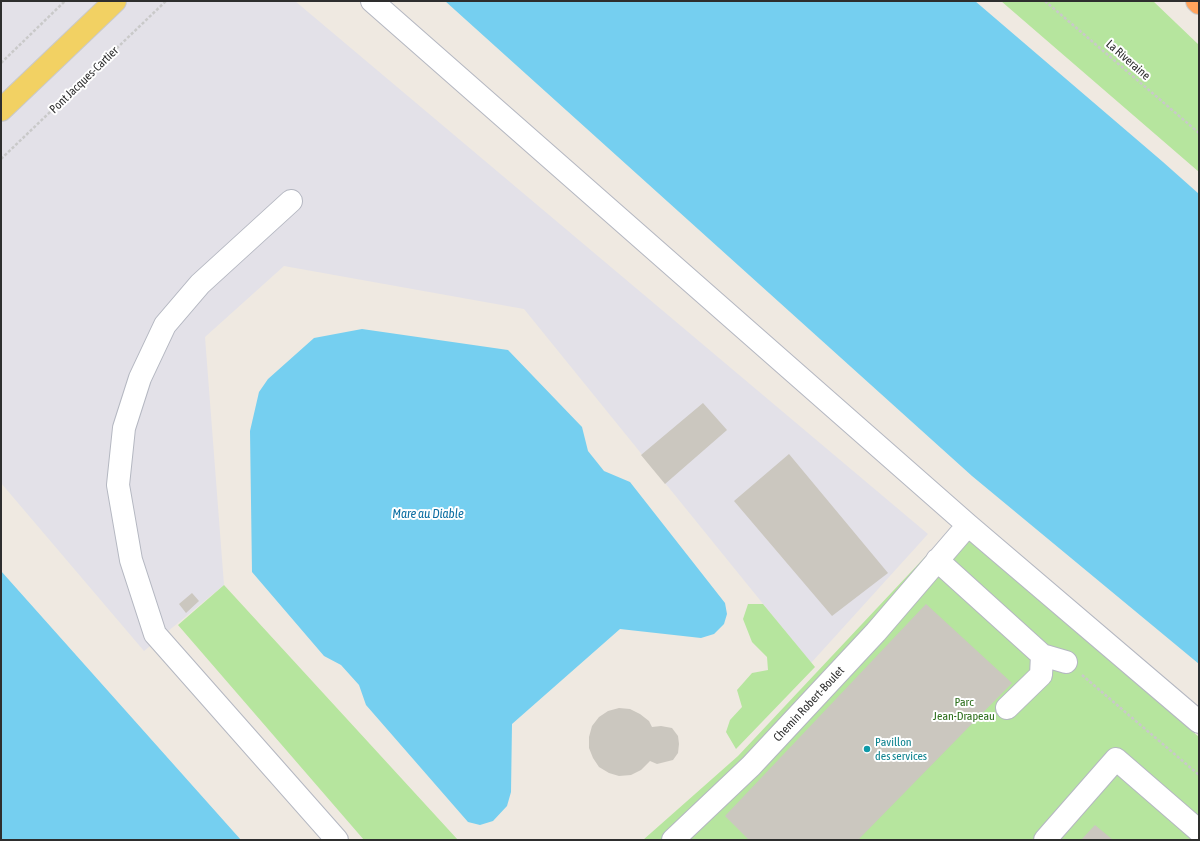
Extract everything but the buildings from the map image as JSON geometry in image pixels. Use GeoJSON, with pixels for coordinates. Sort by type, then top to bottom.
{"type":"FeatureCollection","features":[{"type":"Feature","properties":{"kind":"main road"},"geometry":{"type":"LineString","coordinates":[[1,110],[115,1]]}},
{"type":"Feature","properties":{"kind":"lane"},"geometry":{"type":"LineString","coordinates":[[372,1],[968,525],[1199,722]]}},
{"type":"Feature","properties":{"kind":"lane"},"geometry":{"type":"LineString","coordinates":[[291,201],[200,284],[165,325],[140,378],[124,428],[118,485],[131,560],[155,634],[337,840]]}},
{"type":"Feature","properties":{"kind":"lane","name":"Chemin Robert-Boulet"},"geometry":{"type":"LineString","coordinates":[[673,840],[751,766],[876,632],[968,525]]}},
{"type":"Feature","properties":{"kind":"lane"},"geometry":{"type":"LineString","coordinates":[[938,560],[1042,655],[1066,662]]}},
{"type":"Feature","properties":{"kind":"lane"},"geometry":{"type":"LineString","coordinates":[[1007,708],[1041,675],[1042,655]]}},
{"type":"Feature","properties":{"kind":"lane"},"geometry":{"type":"LineString","coordinates":[[1045,840],[1116,759],[1199,831]]}},
{"type":"Feature","properties":{"kind":"path"},"geometry":{"type":"LineString","coordinates":[[1,63],[66,1]]}},
{"type":"Feature","properties":{"kind":"path","name":"Pont Jacques-Cartier"},"geometry":{"type":"LineString","coordinates":[[1,159],[166,1]]}},
{"type":"Feature","properties":{"kind":"path","name":"La Riveraine"},"geometry":{"type":"LineString","coordinates":[[1045,1],[1199,133]]}},
{"type":"Feature","properties":{"kind":"path"},"geometry":{"type":"LineString","coordinates":[[1066,662],[1199,775]]}},
{"type":"Feature","properties":{"kind":"shaded area"},"geometry":{"type":"Polygon","coordinates":[[[1,1],[295,1],[928,534],[811,663],[524,309],[284,266],[205,337],[224,585],[144,651],[1,483],[1,1]]]}},
{"type":"Feature","properties":{"kind":"green space"},"geometry":{"type":"Polygon","coordinates":[[[1001,1],[1153,1],[1199,45],[1199,172],[1001,1]]]}},
{"type":"Feature","properties":{"kind":"green space","name":"Parc Jean-Drapeau"},"geometry":{"type":"Polygon","coordinates":[[[955,525],[1199,737],[1199,840],[643,840],[738,756],[955,525]]]}},
{"type":"Feature","properties":{"kind":"green space"},"geometry":{"type":"Polygon","coordinates":[[[224,585],[458,840],[364,840],[178,625],[224,585]]]}},
{"type":"Feature","properties":{"kind":"green space"},"geometry":{"type":"Polygon","coordinates":[[[748,604],[763,604],[815,667],[736,749],[726,732],[730,720],[742,707],[737,690],[752,673],[768,670],[767,657],[752,642],[743,619],[748,604]]]}},
{"type":"Feature","properties":{"kind":"water"},"geometry":{"type":"Polygon","coordinates":[[[445,1],[975,1],[1163,162],[1199,194],[1199,664],[972,476],[445,1]]]}},
{"type":"Feature","properties":{"kind":"water","name":"Mare au Diable"},"geometry":{"type":"Polygon","coordinates":[[[362,329],[508,350],[582,427],[588,451],[604,471],[630,482],[725,603],[727,614],[724,624],[714,634],[701,638],[620,629],[512,724],[511,792],[507,806],[493,821],[480,825],[468,822],[366,705],[359,685],[341,665],[324,656],[252,572],[250,431],[259,392],[268,379],[314,338],[362,329]]]}},
{"type":"Feature","properties":{"kind":"water"},"geometry":{"type":"Polygon","coordinates":[[[1,571],[241,840],[1,840],[1,571]]]}},
{"type":"Feature","properties":{"kind":"place","name":"Pavillon des services"},"geometry":{"type":"Point","coordinates":[867,749]}}]}
